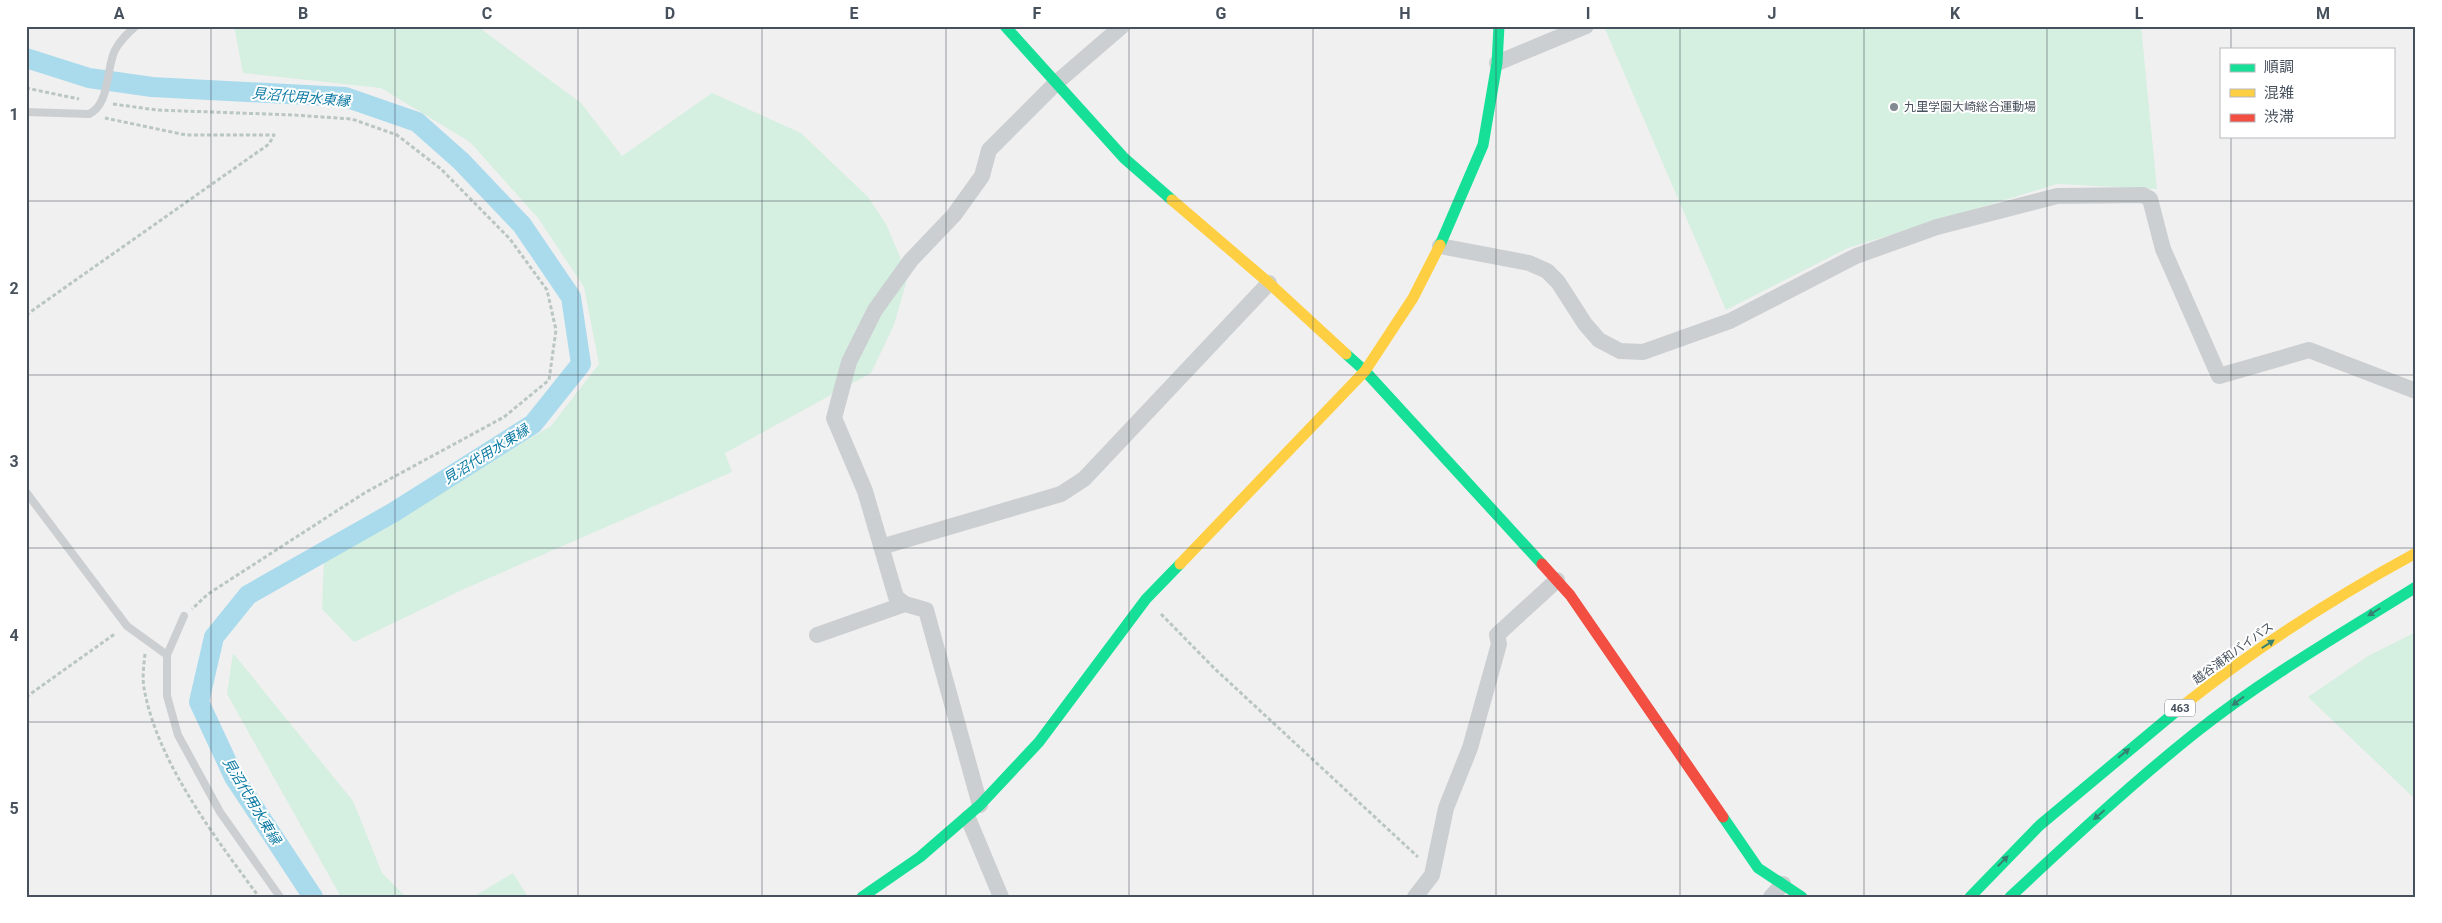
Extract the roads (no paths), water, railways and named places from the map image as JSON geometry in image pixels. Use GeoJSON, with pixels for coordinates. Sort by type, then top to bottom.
{"type":"FeatureCollection","features":[{"type":"Feature","properties":{"kind":"main road"},"geometry":{"type":"LineString","coordinates":[[1005,26],[1124,158],[1269,283],[1365,371],[1570,595],[1758,868],[1802,897]]}},
{"type":"Feature","properties":{"kind":"main road"},"geometry":{"type":"LineString","coordinates":[[862,897],[920,857],[968,818],[1039,742],[1146,598],[1365,371],[1413,298],[1440,246],[1483,145],[1497,63],[1499,26]]}},
{"type":"Feature","properties":{"kind":"main road","name":"越谷浦和バイパス"},"geometry":{"type":"LineString","coordinates":[[1970,897],[2021,843],[2073,796],[2165,719],[2253,653],[2332,602],[2416,553]]}},
{"type":"Feature","properties":{"kind":"main road","name":"463"},"geometry":{"type":"LineString","coordinates":[[2010,897],[2098,815],[2196,733],[2267,680],[2416,587]]}},
{"type":"Feature","properties":{"kind":"street"},"geometry":{"type":"LineString","coordinates":[[1497,63],[1586,26]]}},
{"type":"Feature","properties":{"kind":"street"},"geometry":{"type":"LineString","coordinates":[[980,805],[926,610],[905,604],[896,597],[865,491],[834,418],[849,362],[875,310],[906,267],[954,216],[982,176],[989,150],[1056,83],[1121,27]]}},
{"type":"Feature","properties":{"kind":"street"},"geometry":{"type":"LineString","coordinates":[[1440,246],[1529,264],[1547,271],[1558,282],[1585,324],[1599,340],[1620,351],[1643,352],[1730,321],[1856,256],[1937,227],[2057,196],[2143,195],[2150,199],[2163,249],[2219,376],[2309,350],[2416,391]]}},
{"type":"Feature","properties":{"kind":"street"},"geometry":{"type":"LineString","coordinates":[[881,547],[1061,494],[1084,479],[1269,283]]}},
{"type":"Feature","properties":{"kind":"street"},"geometry":{"type":"LineString","coordinates":[[1415,897],[1433,871],[1446,808],[1470,748],[1499,644],[1496,635],[1556,580]]}},
{"type":"Feature","properties":{"kind":"street"},"geometry":{"type":"LineString","coordinates":[[817,636],[905,604]]}},
{"type":"Feature","properties":{"kind":"street"},"geometry":{"type":"LineString","coordinates":[[968,818],[1001,897]]}},
{"type":"Feature","properties":{"kind":"street"},"geometry":{"type":"LineString","coordinates":[[1771,897],[1783,884]]}},
{"type":"Feature","properties":{"kind":"lane"},"geometry":{"type":"LineString","coordinates":[[26,112],[90,114],[98,109],[104,95],[110,64],[122,39],[136,26]]}},
{"type":"Feature","properties":{"kind":"lane"},"geometry":{"type":"LineString","coordinates":[[26,492],[127,626],[145,641],[167,655]]}},
{"type":"Feature","properties":{"kind":"lane"},"geometry":{"type":"LineString","coordinates":[[184,616],[167,655],[167,696],[178,735],[220,812],[280,897]]}},
{"type":"Feature","properties":{"kind":"waterway","name":"見沼代用水東縁"},"geometry":{"type":"LineString","coordinates":[[26,58],[89,78],[152,87],[345,97],[417,122],[461,161],[522,225],[571,297],[581,364],[533,424],[394,512],[248,595],[214,637],[199,702],[234,777],[313,897]]}},
{"type":"Feature","properties":{"kind":"place","name":"九里学園大崎総合運動場"},"geometry":{"type":"Point","coordinates":[1894,107]}}]}
